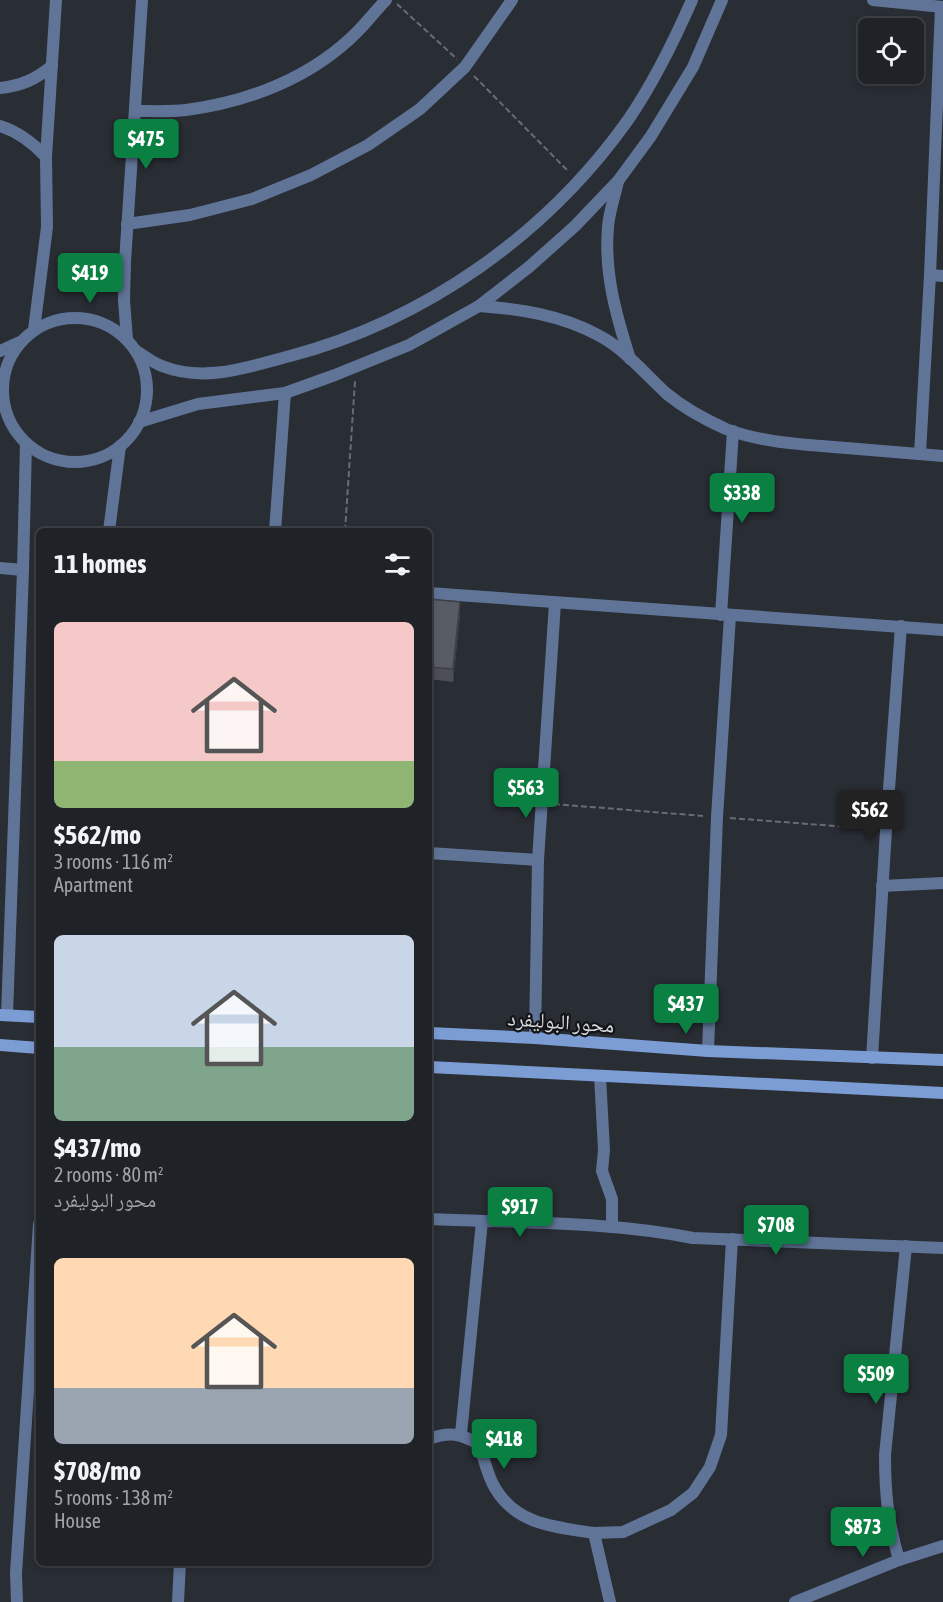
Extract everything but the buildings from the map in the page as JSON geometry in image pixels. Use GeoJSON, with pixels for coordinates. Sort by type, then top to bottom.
{"type":"FeatureCollection","features":[{"type":"Feature","properties":{"kind":"street"},"geometry":{"type":"LineString","coordinates":[[34,330],[47,227],[46,157],[56,0]]}},
{"type":"Feature","properties":{"kind":"street"},"geometry":{"type":"LineString","coordinates":[[142,0],[124,300],[131,345],[143,367],[147,385],[145,404],[139,422],[120,446],[102,456],[82,462],[62,461],[43,455],[26,443],[5,421],[2,390],[4,373],[11,356],[34,330],[52,321],[72,318],[93,320],[111,327],[131,345],[161,366],[191,374],[222,374],[327,347],[398,317],[465,279],[526,232],[578,181],[603,154],[629,118],[669,52],[692,0]]}},
{"type":"Feature","properties":{"kind":"street"},"geometry":{"type":"LineString","coordinates":[[135,111],[184,111],[231,102],[277,86],[319,63],[357,32],[386,0]]}},
{"type":"Feature","properties":{"kind":"street"},"geometry":{"type":"LineString","coordinates":[[127,224],[190,215],[252,199],[311,175],[368,145],[411,115],[465,67],[512,0]]}},
{"type":"Feature","properties":{"kind":"street"},"geometry":{"type":"LineString","coordinates":[[139,422],[198,404],[285,393],[409,345],[479,306],[529,267],[575,226],[618,181],[651,136],[693,67],[722,0]]}},
{"type":"Feature","properties":{"kind":"street"},"geometry":{"type":"LineString","coordinates":[[873,0],[942,7],[937,276],[920,454]]}},
{"type":"Feature","properties":{"kind":"street"},"geometry":{"type":"LineString","coordinates":[[0,88],[25,83],[52,66]]}},
{"type":"Feature","properties":{"kind":"street"},"geometry":{"type":"LineString","coordinates":[[0,126],[20,134],[46,157]]}},
{"type":"Feature","properties":{"kind":"street"},"geometry":{"type":"LineString","coordinates":[[618,181],[608,224],[607,270],[616,314],[630,358]]}},
{"type":"Feature","properties":{"kind":"street"},"geometry":{"type":"LineString","coordinates":[[479,306],[520,309],[560,319],[598,335],[630,358],[669,395],[697,414],[758,439],[790,444],[943,456]]}},
{"type":"Feature","properties":{"kind":"street"},"geometry":{"type":"LineString","coordinates":[[0,351],[21,342]]}},
{"type":"Feature","properties":{"kind":"street"},"geometry":{"type":"LineString","coordinates":[[275,528],[285,393]]}},
{"type":"Feature","properties":{"kind":"street"},"geometry":{"type":"LineString","coordinates":[[708,1051],[734,431]]}},
{"type":"Feature","properties":{"kind":"street"},"geometry":{"type":"LineString","coordinates":[[26,443],[23,570],[6,843],[3,1015],[36,1017]]}},
{"type":"Feature","properties":{"kind":"street"},"geometry":{"type":"LineString","coordinates":[[109,528],[120,446]]}},
{"type":"Feature","properties":{"kind":"street"},"geometry":{"type":"LineString","coordinates":[[0,568],[23,570]]}},
{"type":"Feature","properties":{"kind":"street"},"geometry":{"type":"LineString","coordinates":[[432,593],[943,630]]}},
{"type":"Feature","properties":{"kind":"street"},"geometry":{"type":"LineString","coordinates":[[536,1038],[538,860],[555,603]]}},
{"type":"Feature","properties":{"kind":"street"},"geometry":{"type":"LineString","coordinates":[[872,1058],[882,886],[902,626]]}},
{"type":"Feature","properties":{"kind":"street"},"geometry":{"type":"LineString","coordinates":[[432,853],[538,860]]}},
{"type":"Feature","properties":{"kind":"street"},"geometry":{"type":"LineString","coordinates":[[882,886],[943,883]]}},
{"type":"Feature","properties":{"kind":"street","name":"محور البوليفرد"},"geometry":{"type":"LineString","coordinates":[[432,1034],[536,1038],[708,1051],[943,1060]]}},
{"type":"Feature","properties":{"kind":"street"},"geometry":{"type":"LineString","coordinates":[[0,1045],[36,1048]]}},
{"type":"Feature","properties":{"kind":"street"},"geometry":{"type":"LineString","coordinates":[[432,1067],[943,1093]]}},
{"type":"Feature","properties":{"kind":"street"},"geometry":{"type":"LineString","coordinates":[[600,1076],[604,1150],[602,1172],[612,1199],[612,1227]]}},
{"type":"Feature","properties":{"kind":"street"},"geometry":{"type":"LineString","coordinates":[[432,1219],[612,1227],[693,1238],[943,1248]]}},
{"type":"Feature","properties":{"kind":"street"},"geometry":{"type":"LineString","coordinates":[[461,1434],[482,1221]]}},
{"type":"Feature","properties":{"kind":"street"},"geometry":{"type":"LineString","coordinates":[[432,1438],[461,1434],[479,1444],[494,1486],[505,1503],[536,1523],[594,1533],[623,1532],[671,1510],[693,1493],[710,1467],[721,1434],[732,1239]]}},
{"type":"Feature","properties":{"kind":"street"},"geometry":{"type":"LineString","coordinates":[[899,1560],[889,1524],[885,1490],[885,1455],[906,1246]]}},
{"type":"Feature","properties":{"kind":"street"},"geometry":{"type":"LineString","coordinates":[[17,1602],[16,1573],[36,1270]]}},
{"type":"Feature","properties":{"kind":"street"},"geometry":{"type":"LineString","coordinates":[[594,1533],[610,1602]]}},
{"type":"Feature","properties":{"kind":"street"},"geometry":{"type":"LineString","coordinates":[[795,1602],[899,1560],[943,1546]]}},
{"type":"Feature","properties":{"kind":"street"},"geometry":{"type":"LineString","coordinates":[[178,1602],[180,1566]]}},
{"type":"Feature","properties":{"kind":"path"},"geometry":{"type":"LineString","coordinates":[[393,0],[465,67],[578,181]]}},
{"type":"Feature","properties":{"kind":"path"},"geometry":{"type":"LineString","coordinates":[[345,528],[356,367]]}}]}
